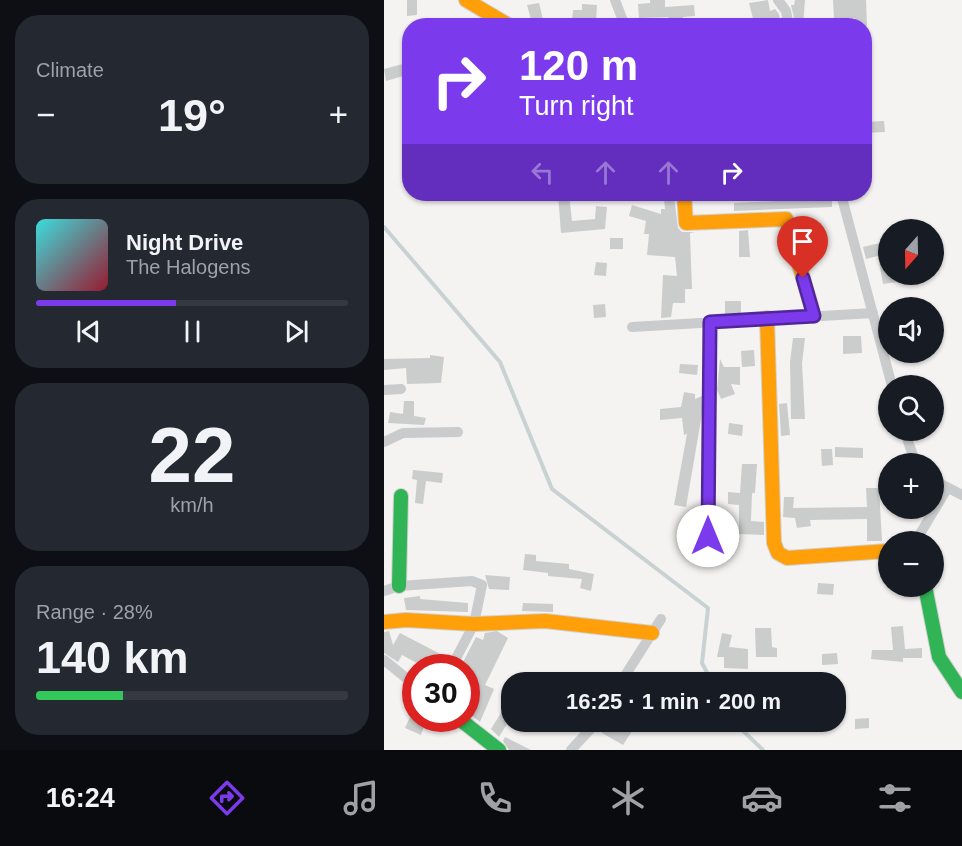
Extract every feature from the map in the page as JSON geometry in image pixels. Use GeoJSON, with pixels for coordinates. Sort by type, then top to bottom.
{"type":"FeatureCollection","features":[{"type":"Feature","properties":{"kind":"street"},"geometry":{"type":"LineString","coordinates":[[466,0],[496,18]]}},
{"type":"Feature","properties":{"kind":"street"},"geometry":{"type":"LineString","coordinates":[[615,0],[622,18]]}},
{"type":"Feature","properties":{"kind":"street"},"geometry":{"type":"LineString","coordinates":[[778,0],[786,11],[787,18]]}},
{"type":"Feature","properties":{"kind":"street"},"geometry":{"type":"LineString","coordinates":[[684,201],[686,223],[786,219],[814,316]]}},
{"type":"Feature","properties":{"kind":"street"},"geometry":{"type":"LineString","coordinates":[[843,201],[889,375]]}},
{"type":"Feature","properties":{"kind":"street"},"geometry":{"type":"LineString","coordinates":[[633,327],[873,313]]}},
{"type":"Feature","properties":{"kind":"street"},"geometry":{"type":"LineString","coordinates":[[767,318],[774,543],[778,553],[787,558],[878,550]]}},
{"type":"Feature","properties":{"kind":"street"},"geometry":{"type":"LineString","coordinates":[[708,536],[710,322]]}},
{"type":"Feature","properties":{"kind":"street"},"geometry":{"type":"LineString","coordinates":[[384,390],[401,389]]}},
{"type":"Feature","properties":{"kind":"street"},"geometry":{"type":"LineString","coordinates":[[384,442],[403,433],[458,432]]}},
{"type":"Feature","properties":{"kind":"street"},"geometry":{"type":"LineString","coordinates":[[921,531],[946,489],[962,495]]}},
{"type":"Feature","properties":{"kind":"street"},"geometry":{"type":"LineString","coordinates":[[399,586],[401,496]]}},
{"type":"Feature","properties":{"kind":"street"},"geometry":{"type":"LineString","coordinates":[[384,591],[399,586],[472,581],[482,585],[474,624],[458,654]]}},
{"type":"Feature","properties":{"kind":"street"},"geometry":{"type":"LineString","coordinates":[[927,597],[939,657],[962,692]]}},
{"type":"Feature","properties":{"kind":"street"},"geometry":{"type":"LineString","coordinates":[[627,672],[661,619]]}},
{"type":"Feature","properties":{"kind":"street"},"geometry":{"type":"LineString","coordinates":[[384,622],[406,620],[474,624],[499,621],[545,621],[652,633]]}},
{"type":"Feature","properties":{"kind":"street"},"geometry":{"type":"LineString","coordinates":[[384,660],[402,675]]}},
{"type":"Feature","properties":{"kind":"street"},"geometry":{"type":"LineString","coordinates":[[476,732],[499,750]]}},
{"type":"Feature","properties":{"kind":"street"},"geometry":{"type":"LineString","coordinates":[[571,750],[588,732]]}},
{"type":"Feature","properties":{"kind":"building"},"geometry":{"type":"Polygon","coordinates":[[[407,0],[417,0],[417,15],[407,16],[407,0]]]}},
{"type":"Feature","properties":{"kind":"building"},"geometry":{"type":"Polygon","coordinates":[[[650,0],[665,0],[665,7],[694,5],[695,16],[639,18],[638,4],[650,3],[650,0]]]}},
{"type":"Feature","properties":{"kind":"building"},"geometry":{"type":"Polygon","coordinates":[[[768,0],[770,11],[775,9],[780,18],[753,18],[749,3],[768,0]]]}},
{"type":"Feature","properties":{"kind":"building"},"geometry":{"type":"Polygon","coordinates":[[[795,0],[805,0],[804,18],[794,18],[791,5],[794,5],[795,0]]]}},
{"type":"Feature","properties":{"kind":"building"},"geometry":{"type":"Polygon","coordinates":[[[833,0],[866,0],[867,18],[834,18],[833,0]]]}},
{"type":"Feature","properties":{"kind":"building"},"geometry":{"type":"Polygon","coordinates":[[[539,3],[542,18],[531,18],[527,5],[539,3]]]}},
{"type":"Feature","properties":{"kind":"building"},"geometry":{"type":"Polygon","coordinates":[[[582,4],[597,5],[596,18],[572,18],[573,10],[582,10],[582,4]]]}},
{"type":"Feature","properties":{"kind":"building"},"geometry":{"type":"Polygon","coordinates":[[[402,64],[402,76],[386,81],[384,69],[402,64]]]}},
{"type":"Feature","properties":{"kind":"building"},"geometry":{"type":"Polygon","coordinates":[[[884,121],[885,132],[872,133],[872,122],[884,121]]]}},
{"type":"Feature","properties":{"kind":"building"},"geometry":{"type":"Polygon","coordinates":[[[559,201],[570,201],[572,221],[595,219],[596,206],[607,207],[605,229],[561,233],[559,201]]]}},
{"type":"Feature","properties":{"kind":"building"},"geometry":{"type":"Polygon","coordinates":[[[664,201],[675,201],[678,228],[682,232],[695,232],[690,233],[692,289],[685,289],[685,303],[673,303],[671,317],[661,318],[663,275],[677,276],[675,257],[647,255],[649,234],[644,234],[646,221],[629,216],[632,205],[661,214],[661,209],[665,209],[664,201]]]}},
{"type":"Feature","properties":{"kind":"building"},"geometry":{"type":"Polygon","coordinates":[[[832,201],[832,207],[734,211],[734,203],[832,201]]]}},
{"type":"Feature","properties":{"kind":"building"},"geometry":{"type":"Polygon","coordinates":[[[748,230],[750,257],[739,257],[739,231],[748,230]]]}},
{"type":"Feature","properties":{"kind":"building"},"geometry":{"type":"Polygon","coordinates":[[[610,238],[623,238],[623,249],[610,249],[610,238]]]}},
{"type":"Feature","properties":{"kind":"building"},"geometry":{"type":"Polygon","coordinates":[[[878,243],[878,256],[866,259],[863,247],[878,243]]]}},
{"type":"Feature","properties":{"kind":"building"},"geometry":{"type":"Polygon","coordinates":[[[596,262],[607,263],[606,276],[594,275],[596,262]]]}},
{"type":"Feature","properties":{"kind":"building"},"geometry":{"type":"Polygon","coordinates":[[[725,301],[741,301],[741,313],[725,314],[725,301]]]}},
{"type":"Feature","properties":{"kind":"building"},"geometry":{"type":"Polygon","coordinates":[[[605,304],[606,317],[594,318],[593,305],[605,304]]]}},
{"type":"Feature","properties":{"kind":"building"},"geometry":{"type":"Polygon","coordinates":[[[843,336],[861,336],[862,353],[843,354],[843,336]]]}},
{"type":"Feature","properties":{"kind":"building"},"geometry":{"type":"Polygon","coordinates":[[[793,338],[805,338],[802,363],[805,419],[791,419],[790,362],[793,338]]]}},
{"type":"Feature","properties":{"kind":"building"},"geometry":{"type":"Polygon","coordinates":[[[754,350],[755,366],[742,367],[741,351],[754,350]]]}},
{"type":"Feature","properties":{"kind":"building"},"geometry":{"type":"Polygon","coordinates":[[[430,355],[444,357],[441,383],[407,384],[406,368],[384,370],[384,359],[430,358],[430,355]]]}},
{"type":"Feature","properties":{"kind":"building"},"geometry":{"type":"Polygon","coordinates":[[[720,359],[724,367],[740,367],[740,385],[731,384],[735,394],[721,399],[717,390],[720,359]]]}},
{"type":"Feature","properties":{"kind":"building"},"geometry":{"type":"Polygon","coordinates":[[[680,364],[698,365],[697,375],[679,373],[680,364]]]}},
{"type":"Feature","properties":{"kind":"building"},"geometry":{"type":"Polygon","coordinates":[[[684,392],[695,394],[695,399],[702,396],[702,414],[686,507],[674,505],[687,434],[684,435],[682,418],[660,420],[660,409],[681,407],[684,392]]]}},
{"type":"Feature","properties":{"kind":"building"},"geometry":{"type":"Polygon","coordinates":[[[404,401],[414,401],[414,416],[426,418],[424,425],[388,423],[390,412],[403,414],[404,401]]]}},
{"type":"Feature","properties":{"kind":"building"},"geometry":{"type":"Polygon","coordinates":[[[787,403],[790,435],[781,436],[779,404],[787,403]]]}},
{"type":"Feature","properties":{"kind":"building"},"geometry":{"type":"Polygon","coordinates":[[[729,423],[743,425],[742,436],[728,434],[729,423]]]}},
{"type":"Feature","properties":{"kind":"building"},"geometry":{"type":"Polygon","coordinates":[[[835,447],[863,448],[863,458],[835,457],[835,447]]]}},
{"type":"Feature","properties":{"kind":"building"},"geometry":{"type":"Polygon","coordinates":[[[821,449],[832,449],[833,465],[822,466],[821,449]]]}},
{"type":"Feature","properties":{"kind":"building"},"geometry":{"type":"Polygon","coordinates":[[[742,464],[757,464],[755,493],[752,493],[751,521],[764,522],[764,535],[739,534],[739,505],[728,504],[728,492],[740,493],[742,464]]]}},
{"type":"Feature","properties":{"kind":"building"},"geometry":{"type":"Polygon","coordinates":[[[413,470],[443,473],[442,483],[426,481],[423,504],[415,503],[417,480],[412,479],[413,470]]]}},
{"type":"Feature","properties":{"kind":"building"},"geometry":{"type":"Polygon","coordinates":[[[866,488],[878,488],[878,519],[881,519],[881,531],[878,531],[878,541],[867,541],[867,519],[810,520],[811,526],[797,528],[795,518],[783,517],[784,497],[794,497],[793,508],[867,507],[866,488]]]}},
{"type":"Feature","properties":{"kind":"building"},"geometry":{"type":"Polygon","coordinates":[[[525,554],[536,555],[536,561],[569,564],[569,569],[594,574],[591,591],[580,588],[582,579],[548,576],[548,573],[523,570],[525,554]]]}},
{"type":"Feature","properties":{"kind":"building"},"geometry":{"type":"Polygon","coordinates":[[[485,575],[510,577],[509,590],[489,589],[485,575]]]}},
{"type":"Feature","properties":{"kind":"building"},"geometry":{"type":"Polygon","coordinates":[[[818,583],[834,584],[833,595],[817,594],[818,583]]]}},
{"type":"Feature","properties":{"kind":"building"},"geometry":{"type":"Polygon","coordinates":[[[420,596],[420,599],[468,603],[468,612],[406,610],[404,598],[420,596]]]}},
{"type":"Feature","properties":{"kind":"building"},"geometry":{"type":"Polygon","coordinates":[[[523,603],[553,604],[553,612],[522,611],[523,603]]]}},
{"type":"Feature","properties":{"kind":"building"},"geometry":{"type":"Polygon","coordinates":[[[903,626],[905,649],[922,648],[922,658],[903,658],[903,662],[871,659],[872,650],[893,650],[891,627],[903,626]]]}},
{"type":"Feature","properties":{"kind":"building"},"geometry":{"type":"Polygon","coordinates":[[[755,628],[771,628],[772,647],[777,648],[777,657],[756,657],[755,628]]]}},
{"type":"Feature","properties":{"kind":"building"},"geometry":{"type":"Polygon","coordinates":[[[389,631],[393,645],[400,633],[440,654],[402,654],[398,662],[384,653],[384,632],[389,631]]]}},
{"type":"Feature","properties":{"kind":"building"},"geometry":{"type":"Polygon","coordinates":[[[497,631],[508,638],[485,685],[494,689],[480,722],[480,654],[467,654],[476,637],[483,640],[485,633],[497,631]]]}},
{"type":"Feature","properties":{"kind":"building"},"geometry":{"type":"Polygon","coordinates":[[[722,633],[732,635],[729,647],[748,649],[748,669],[724,668],[724,657],[717,657],[722,633]]]}},
{"type":"Feature","properties":{"kind":"building"},"geometry":{"type":"Polygon","coordinates":[[[837,653],[838,664],[822,665],[822,654],[837,653]]]}},
{"type":"Feature","properties":{"kind":"building"},"geometry":{"type":"Polygon","coordinates":[[[501,713],[502,732],[499,737],[491,729],[501,713]]]}},
{"type":"Feature","properties":{"kind":"building"},"geometry":{"type":"Polygon","coordinates":[[[869,718],[869,728],[855,729],[855,719],[869,718]]]}},
{"type":"Feature","properties":{"kind":"building"},"geometry":{"type":"Polygon","coordinates":[[[602,732],[631,732],[623,745],[602,732]]]}},
{"type":"Feature","properties":{"kind":"building"},"geometry":{"type":"Polygon","coordinates":[[[505,737],[531,750],[509,750],[503,741],[505,737]]]}},
{"type":"Feature","properties":{"kind":"waterway"},"geometry":{"type":"LineString","coordinates":[[384,227],[500,362],[552,489],[708,608],[702,663],[707,672]]}},
{"type":"Feature","properties":{"kind":"waterway"},"geometry":{"type":"LineString","coordinates":[[744,732],[763,750]]}},
{"type":"Feature","properties":{"kind":"traffic: fast"},"geometry":{"type":"LineString","coordinates":[[399,586],[401,496]]}},
{"type":"Feature","properties":{"kind":"traffic: fast"},"geometry":{"type":"LineString","coordinates":[[927,597],[939,657],[962,692]]}},
{"type":"Feature","properties":{"kind":"traffic: fast"},"geometry":{"type":"LineString","coordinates":[[476,732],[499,750]]}},
{"type":"Feature","properties":{"kind":"traffic: slow"},"geometry":{"type":"LineString","coordinates":[[466,0],[496,18]]}},
{"type":"Feature","properties":{"kind":"traffic: slow"},"geometry":{"type":"LineString","coordinates":[[684,201],[686,223],[786,219],[814,316]]}},
{"type":"Feature","properties":{"kind":"traffic: slow"},"geometry":{"type":"LineString","coordinates":[[767,318],[774,543],[778,553],[787,558],[878,552]]}},
{"type":"Feature","properties":{"kind":"traffic: slow"},"geometry":{"type":"LineString","coordinates":[[384,622],[406,620],[474,624],[545,621],[652,633]]}},
{"type":"Feature","properties":{"kind":"route"},"geometry":{"type":"LineString","coordinates":[[708,536],[710,322],[814,316],[803,278]]}}]}
